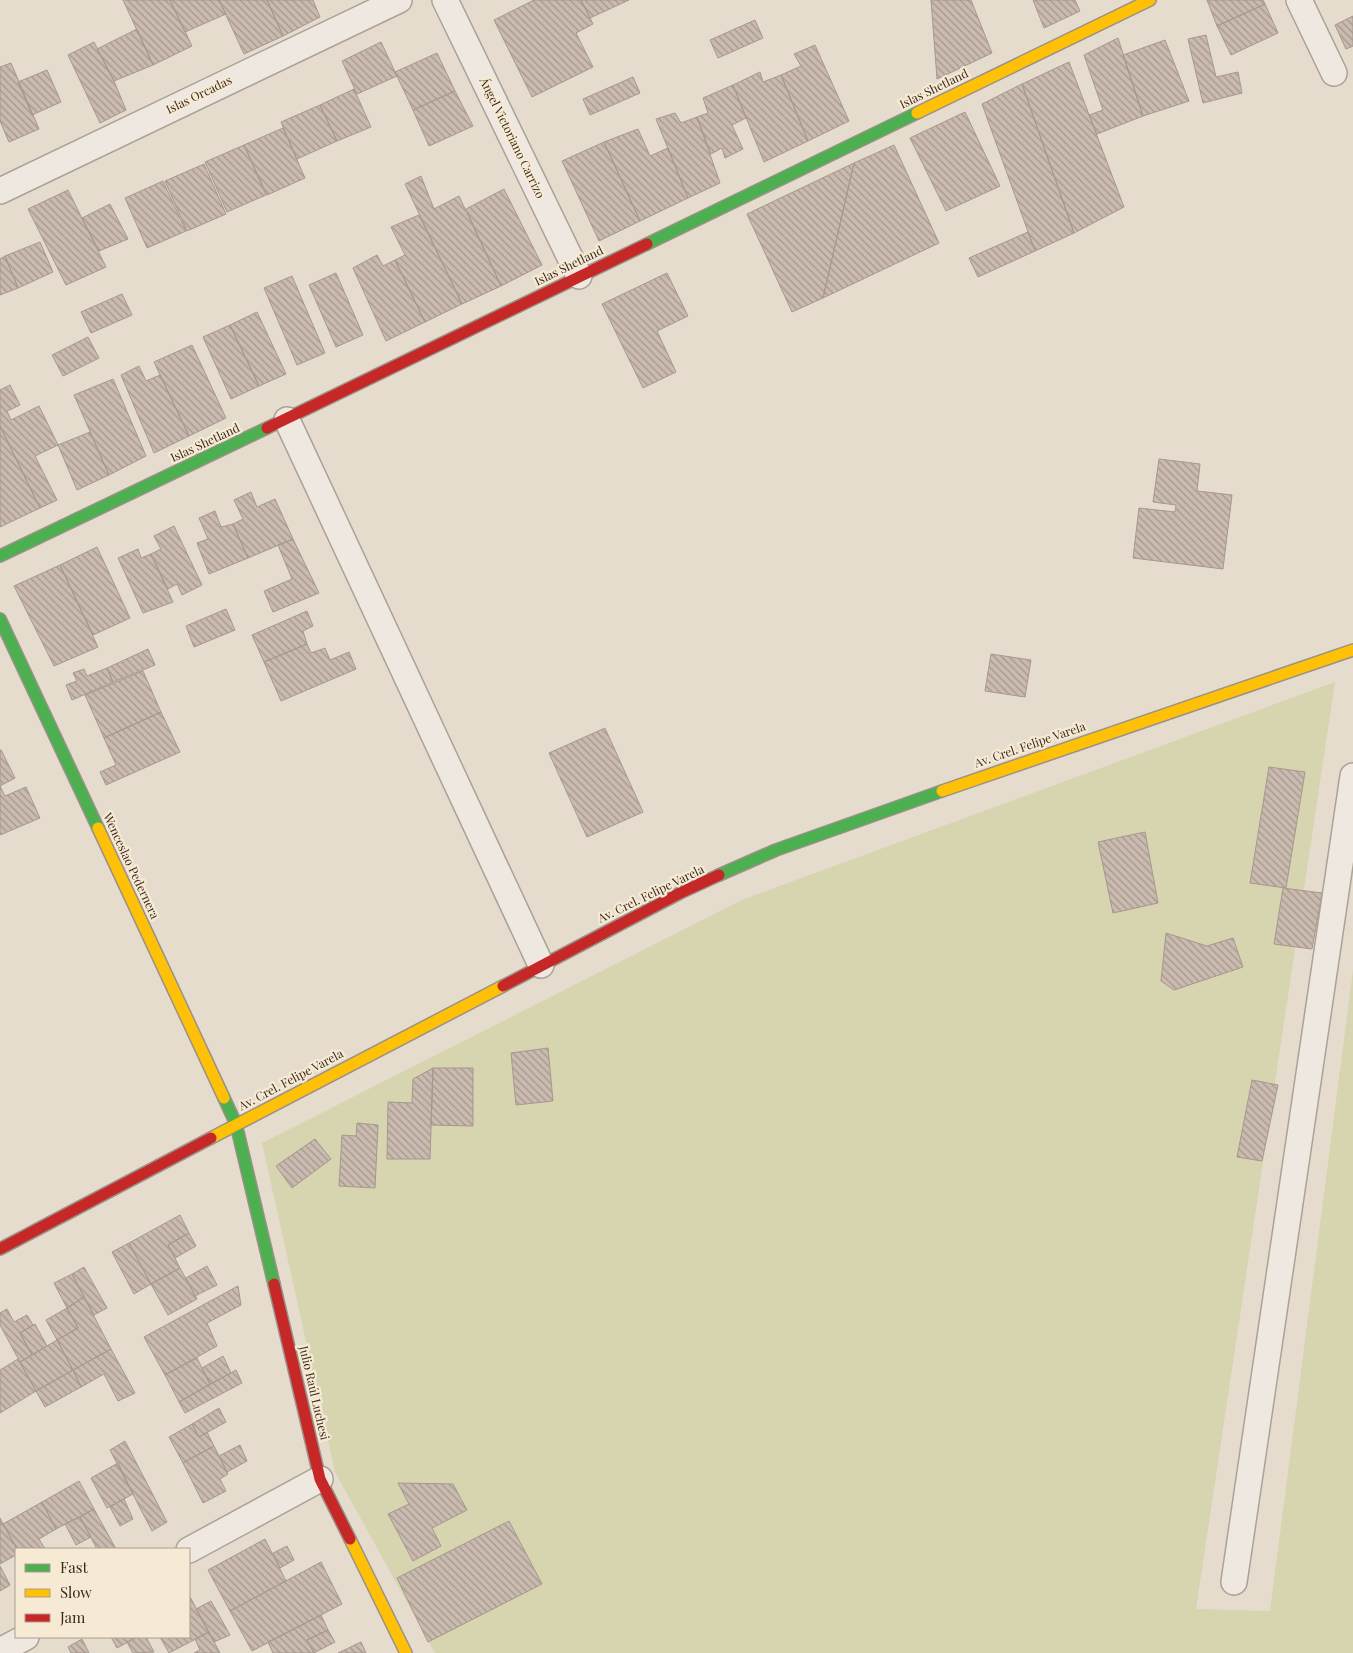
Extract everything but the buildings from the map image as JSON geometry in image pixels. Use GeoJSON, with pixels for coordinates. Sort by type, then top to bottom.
{"type":"FeatureCollection","features":[{"type":"Feature","properties":{"kind":"street","name":"Islas Orcadas"},"geometry":{"type":"LineString","coordinates":[[0,191],[399,0]]}},
{"type":"Feature","properties":{"kind":"street","name":"Ángel Victoriano Carrizo"},"geometry":{"type":"LineString","coordinates":[[445,0],[579,276]]}},
{"type":"Feature","properties":{"kind":"street","name":"Islas Shetland"},"geometry":{"type":"LineString","coordinates":[[0,556],[287,420],[579,276],[1150,0]]}},
{"type":"Feature","properties":{"kind":"street"},"geometry":{"type":"LineString","coordinates":[[1299,0],[1334,74]]}},
{"type":"Feature","properties":{"kind":"street"},"geometry":{"type":"LineString","coordinates":[[287,420],[542,965]]}},
{"type":"Feature","properties":{"kind":"street","name":"Wenceslao Pedernera"},"geometry":{"type":"LineString","coordinates":[[0,619],[236,1124]]}},
{"type":"Feature","properties":{"kind":"street","name":"Av. Crel. Felipe Varela"},"geometry":{"type":"LineString","coordinates":[[0,1249],[680,893],[776,850],[995,772],[1353,650]]}},
{"type":"Feature","properties":{"kind":"street"},"geometry":{"type":"LineString","coordinates":[[1234,1582],[1353,776]]}},
{"type":"Feature","properties":{"kind":"street","name":"Julio Raúl Luchesi"},"geometry":{"type":"LineString","coordinates":[[236,1124],[320,1479],[406,1653]]}},
{"type":"Feature","properties":{"kind":"street"},"geometry":{"type":"LineString","coordinates":[[190,1549],[320,1479]]}},
{"type":"Feature","properties":{"kind":"street"},"geometry":{"type":"LineString","coordinates":[[0,1651],[24,1638]]}},
{"type":"Feature","properties":{"kind":"shaded area"},"geometry":{"type":"Polygon","coordinates":[[[1335,682],[1196,1609],[1270,1611],[1353,970],[1353,1653],[435,1653],[335,1472],[262,1143],[744,899],[1335,682]]]}},
{"type":"Feature","properties":{"kind":"traffic: fast"},"geometry":{"type":"LineString","coordinates":[[647,244],[917,113]]}},
{"type":"Feature","properties":{"kind":"traffic: fast"},"geometry":{"type":"LineString","coordinates":[[0,556],[267,428]]}},
{"type":"Feature","properties":{"kind":"traffic: fast"},"geometry":{"type":"LineString","coordinates":[[0,619],[98,828]]}},
{"type":"Feature","properties":{"kind":"traffic: fast"},"geometry":{"type":"LineString","coordinates":[[719,875],[776,850],[942,791]]}},
{"type":"Feature","properties":{"kind":"traffic: fast"},"geometry":{"type":"LineString","coordinates":[[224,1098],[236,1124],[274,1284]]}},
{"type":"Feature","properties":{"kind":"traffic: slow"},"geometry":{"type":"LineString","coordinates":[[917,113],[1150,0]]}},
{"type":"Feature","properties":{"kind":"traffic: slow"},"geometry":{"type":"LineString","coordinates":[[942,791],[1353,650]]}},
{"type":"Feature","properties":{"kind":"traffic: slow"},"geometry":{"type":"LineString","coordinates":[[98,828],[224,1098]]}},
{"type":"Feature","properties":{"kind":"traffic: slow"},"geometry":{"type":"LineString","coordinates":[[211,1138],[503,986]]}},
{"type":"Feature","properties":{"kind":"traffic: slow"},"geometry":{"type":"LineString","coordinates":[[350,1539],[406,1653]]}},
{"type":"Feature","properties":{"kind":"traffic: jam"},"geometry":{"type":"LineString","coordinates":[[267,428],[647,244]]}},
{"type":"Feature","properties":{"kind":"traffic: jam"},"geometry":{"type":"LineString","coordinates":[[503,986],[680,893],[719,875]]}},
{"type":"Feature","properties":{"kind":"traffic: jam"},"geometry":{"type":"LineString","coordinates":[[0,1249],[211,1138]]}},
{"type":"Feature","properties":{"kind":"traffic: jam"},"geometry":{"type":"LineString","coordinates":[[274,1284],[320,1479],[350,1539]]}}]}
